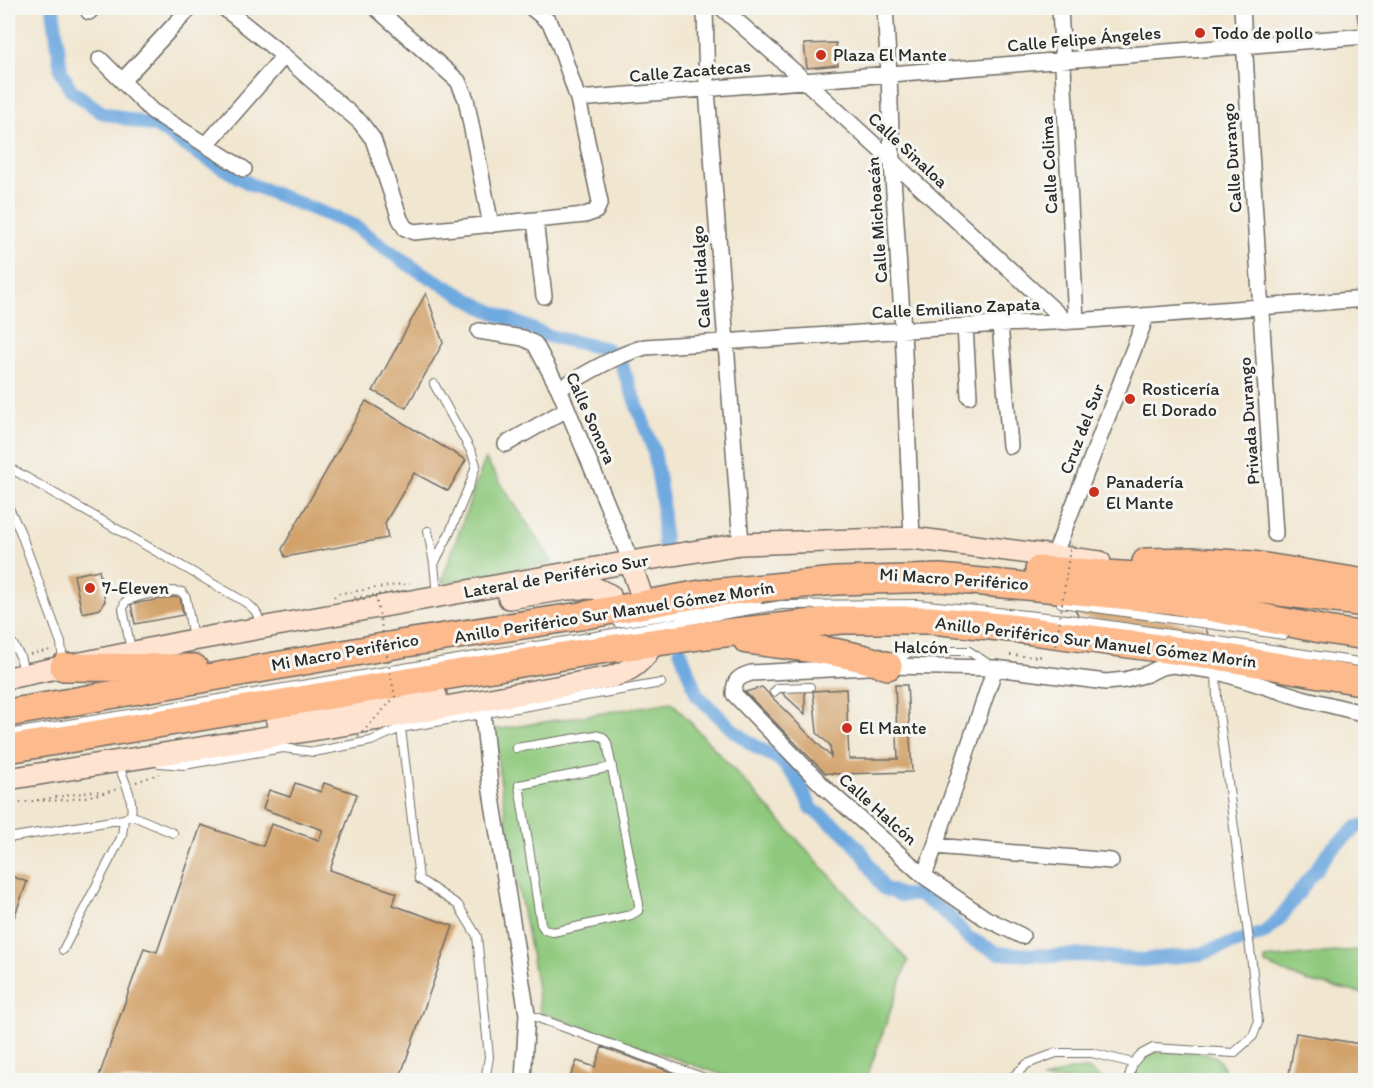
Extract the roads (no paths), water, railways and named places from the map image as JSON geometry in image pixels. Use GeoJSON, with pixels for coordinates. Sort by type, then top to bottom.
{"type":"FeatureCollection","features":[{"type":"Feature","properties":{"kind":"highway"},"geometry":{"type":"LineString","coordinates":[[1109,563],[1172,589],[1365,622]]}},
{"type":"Feature","properties":{"kind":"highway"},"geometry":{"type":"LineString","coordinates":[[1109,563],[1246,574],[1362,592]]}},
{"type":"Feature","properties":{"kind":"highway","name":"Anillo Periférico Sur Manuel Gómez Morín"},"geometry":{"type":"LineString","coordinates":[[8,713],[701,594],[836,581],[940,578],[1172,589],[1326,630],[1365,636]]}},
{"type":"Feature","properties":{"kind":"highway"},"geometry":{"type":"LineString","coordinates":[[1172,589],[1362,592]]}},
{"type":"Feature","properties":{"kind":"highway","name":"Anillo Periférico Sur Manuel Gómez Morín"},"geometry":{"type":"LineString","coordinates":[[8,750],[587,652],[707,635],[841,620],[931,620],[1021,629],[1217,663],[1280,667],[1365,682]]}},
{"type":"Feature","properties":{"kind":"highway"},"geometry":{"type":"LineString","coordinates":[[707,635],[843,654],[888,666]]}},
{"type":"Feature","properties":{"kind":"highway"},"geometry":{"type":"LineString","coordinates":[[64,667],[264,669]]}},
{"type":"Feature","properties":{"kind":"highway"},"geometry":{"type":"LineString","coordinates":[[8,763],[160,723]]}},
{"type":"Feature","properties":{"kind":"street"},"geometry":{"type":"LineString","coordinates":[[122,81],[190,8]]}},
{"type":"Feature","properties":{"kind":"street"},"geometry":{"type":"LineString","coordinates":[[376,8],[458,81],[466,99],[491,225]]}},
{"type":"Feature","properties":{"kind":"street"},"geometry":{"type":"LineString","coordinates":[[233,10],[360,122],[373,139],[400,219],[405,228],[414,232],[585,215],[596,211],[600,202],[578,99],[560,43],[550,23],[532,8]]}},
{"type":"Feature","properties":{"kind":"street","name":"Calle Hidalgo"},"geometry":{"type":"LineString","coordinates":[[705,8],[707,89],[741,544]]}},
{"type":"Feature","properties":{"kind":"street","name":"Calle Sinaloa"},"geometry":{"type":"LineString","coordinates":[[722,8],[1072,322]]}},
{"type":"Feature","properties":{"kind":"street","name":"Calle Michoacán"},"geometry":{"type":"LineString","coordinates":[[885,8],[912,538]]}},
{"type":"Feature","properties":{"kind":"street","name":"Calle Colima"},"geometry":{"type":"LineString","coordinates":[[1060,8],[1064,60],[1072,322]]}},
{"type":"Feature","properties":{"kind":"street","name":"Calle Durango"},"geometry":{"type":"LineString","coordinates":[[1242,8],[1261,306]]}},
{"type":"Feature","properties":{"kind":"street"},"geometry":{"type":"LineString","coordinates":[[1365,8],[1365,19]]}},
{"type":"Feature","properties":{"kind":"street","name":"Calle Felipe Ángeles"},"geometry":{"type":"LineString","coordinates":[[805,81],[1365,36]]}},
{"type":"Feature","properties":{"kind":"street"},"geometry":{"type":"LineString","coordinates":[[207,144],[284,56]]}},
{"type":"Feature","properties":{"kind":"street"},"geometry":{"type":"LineString","coordinates":[[100,59],[152,111],[244,169]]}},
{"type":"Feature","properties":{"kind":"street","name":"Calle Zacatecas"},"geometry":{"type":"LineString","coordinates":[[578,99],[805,81]]}},
{"type":"Feature","properties":{"kind":"street"},"geometry":{"type":"LineString","coordinates":[[534,220],[544,296]]}},
{"type":"Feature","properties":{"kind":"street","name":"Calle Emiliano Zapata"},"geometry":{"type":"LineString","coordinates":[[559,389],[603,364],[645,347],[965,326],[1072,322],[1365,299]]}},
{"type":"Feature","properties":{"kind":"street","name":"Privada Durango"},"geometry":{"type":"LineString","coordinates":[[1261,306],[1275,534]]}},
{"type":"Feature","properties":{"kind":"street","name":"Cruz del Sur"},"geometry":{"type":"LineString","coordinates":[[1054,556],[1146,317]]}},
{"type":"Feature","properties":{"kind":"street"},"geometry":{"type":"LineString","coordinates":[[1000,324],[1010,446]]}},
{"type":"Feature","properties":{"kind":"street"},"geometry":{"type":"LineString","coordinates":[[965,326],[969,396]]}},
{"type":"Feature","properties":{"kind":"street","name":"Calle Sonora"},"geometry":{"type":"LineString","coordinates":[[479,331],[523,338],[535,344],[559,389],[630,562]]}},
{"type":"Feature","properties":{"kind":"street"},"geometry":{"type":"LineString","coordinates":[[506,444],[567,410]]}},
{"type":"Feature","properties":{"kind":"street","name":"Lateral de Periférico Sur"},"geometry":{"type":"LineString","coordinates":[[16,676],[193,640],[741,544],[912,538],[1109,563]]}},
{"type":"Feature","properties":{"kind":"street"},"geometry":{"type":"LineString","coordinates":[[630,562],[641,594]]}},
{"type":"Feature","properties":{"kind":"street"},"geometry":{"type":"LineString","coordinates":[[268,627],[368,621],[567,589],[595,588],[610,595]]}},
{"type":"Feature","properties":{"kind":"street"},"geometry":{"type":"LineString","coordinates":[[8,779],[380,719],[611,677],[628,671],[640,663],[648,652]]}},
{"type":"Feature","properties":{"kind":"street"},"geometry":{"type":"LineString","coordinates":[[117,762],[236,728],[580,670],[614,659]]}},
{"type":"Feature","properties":{"kind":"street","name":"Halcón"},"geometry":{"type":"LineString","coordinates":[[734,685],[740,677],[751,673],[888,666],[995,668],[1106,682],[1147,674],[1161,667],[1217,663],[1302,698],[1365,714]]}},
{"type":"Feature","properties":{"kind":"street"},"geometry":{"type":"LineString","coordinates":[[924,876],[995,668]]}},
{"type":"Feature","properties":{"kind":"street","name":"Calle Halcón"},"geometry":{"type":"LineString","coordinates":[[734,685],[734,694],[741,703],[815,778],[924,876],[985,918],[1022,936]]}},
{"type":"Feature","properties":{"kind":"street"},"geometry":{"type":"LineString","coordinates":[[483,713],[490,785],[527,1014],[523,1080]]}},
{"type":"Feature","properties":{"kind":"street"},"geometry":{"type":"LineString","coordinates":[[935,846],[1111,861]]}},
{"type":"Feature","properties":{"kind":"lane"},"geometry":{"type":"LineString","coordinates":[[434,384],[472,453],[476,465],[450,532],[434,564]]}},
{"type":"Feature","properties":{"kind":"lane"},"geometry":{"type":"LineString","coordinates":[[8,467],[245,602],[268,627]]}},
{"type":"Feature","properties":{"kind":"lane"},"geometry":{"type":"LineString","coordinates":[[8,506],[20,531],[61,644],[64,667]]}},
{"type":"Feature","properties":{"kind":"lane"},"geometry":{"type":"LineString","coordinates":[[428,531],[437,596]]}},
{"type":"Feature","properties":{"kind":"lane","name":"Mi Macro Periférico"},"geometry":{"type":"LineString","coordinates":[[841,589],[911,587]]}},
{"type":"Feature","properties":{"kind":"lane"},"geometry":{"type":"LineString","coordinates":[[131,652],[123,609],[125,602],[131,598],[174,590],[182,592],[186,598],[193,640]]}},
{"type":"Feature","properties":{"kind":"lane"},"geometry":{"type":"LineString","coordinates":[[606,624],[794,596]]}},
{"type":"Feature","properties":{"kind":"lane"},"geometry":{"type":"LineString","coordinates":[[1058,602],[1294,637]]}},
{"type":"Feature","properties":{"kind":"lane","name":"Mi Macro Periférico"},"geometry":{"type":"LineString","coordinates":[[8,734],[781,605],[917,604],[1076,620],[1365,663]]}},
{"type":"Feature","properties":{"kind":"lane"},"geometry":{"type":"LineString","coordinates":[[8,636],[20,656],[16,676]]}},
{"type":"Feature","properties":{"kind":"lane"},"geometry":{"type":"LineString","coordinates":[[1128,1080],[1133,1063],[1140,1055],[1153,1047],[1234,1053],[1253,1036],[1258,1023],[1217,699],[1217,663]]}},
{"type":"Feature","properties":{"kind":"lane"},"geometry":{"type":"LineString","coordinates":[[63,950],[122,836],[132,807],[127,786],[117,762],[184,765],[283,748],[314,752],[371,741],[401,728],[661,682]]}},
{"type":"Feature","properties":{"kind":"lane"},"geometry":{"type":"LineString","coordinates":[[774,692],[778,688],[810,687]]}},
{"type":"Feature","properties":{"kind":"lane"},"geometry":{"type":"LineString","coordinates":[[401,728],[419,879],[458,905],[477,936],[489,1057],[485,1080]]}},
{"type":"Feature","properties":{"kind":"lane"},"geometry":{"type":"LineString","coordinates":[[516,748],[596,735],[603,737],[608,743],[639,904],[638,911],[632,915],[553,932],[545,930],[541,924],[519,785],[612,767]]}},
{"type":"Feature","properties":{"kind":"lane"},"geometry":{"type":"LineString","coordinates":[[8,838],[128,817],[173,833]]}},
{"type":"Feature","properties":{"kind":"lane"},"geometry":{"type":"LineString","coordinates":[[527,1014],[710,1080]]}},
{"type":"Feature","properties":{"kind":"lane"},"geometry":{"type":"LineString","coordinates":[[1009,1080],[1027,1064],[1056,1053],[1092,1053],[1133,1063]]}},
{"type":"Feature","properties":{"kind":"waterway"},"geometry":{"type":"LineString","coordinates":[[53,8],[61,71],[71,90],[101,112],[157,127],[250,184],[353,225],[412,267],[484,308],[548,336],[607,349]]}},
{"type":"Feature","properties":{"kind":"waterway"},"geometry":{"type":"LineString","coordinates":[[622,366],[654,451],[662,499],[664,545]]}},
{"type":"Feature","properties":{"kind":"waterway"},"geometry":{"type":"LineString","coordinates":[[680,650],[697,695],[734,731],[756,747],[779,759],[797,779],[812,809],[844,832],[863,854],[883,888],[901,895],[920,895],[948,915],[967,937],[998,953],[1083,955],[1142,960],[1200,954],[1264,933],[1281,917],[1330,850],[1357,827],[1366,825]]}},
{"type":"Feature","properties":{"kind":"place","name":"Todo de pollo"},"geometry":{"type":"Point","coordinates":[1200,33]}},
{"type":"Feature","properties":{"kind":"place","name":"Plaza El Mante"},"geometry":{"type":"Point","coordinates":[821,55]}},
{"type":"Feature","properties":{"kind":"place","name":"Rosticería El Dorado"},"geometry":{"type":"Point","coordinates":[1130,399]}},
{"type":"Feature","properties":{"kind":"place","name":"Panadería El Mante"},"geometry":{"type":"Point","coordinates":[1094,492]}},
{"type":"Feature","properties":{"kind":"place","name":"7-Eleven"},"geometry":{"type":"Point","coordinates":[90,588]}},
{"type":"Feature","properties":{"kind":"place","name":"El Mante"},"geometry":{"type":"Point","coordinates":[847,728]}}]}
